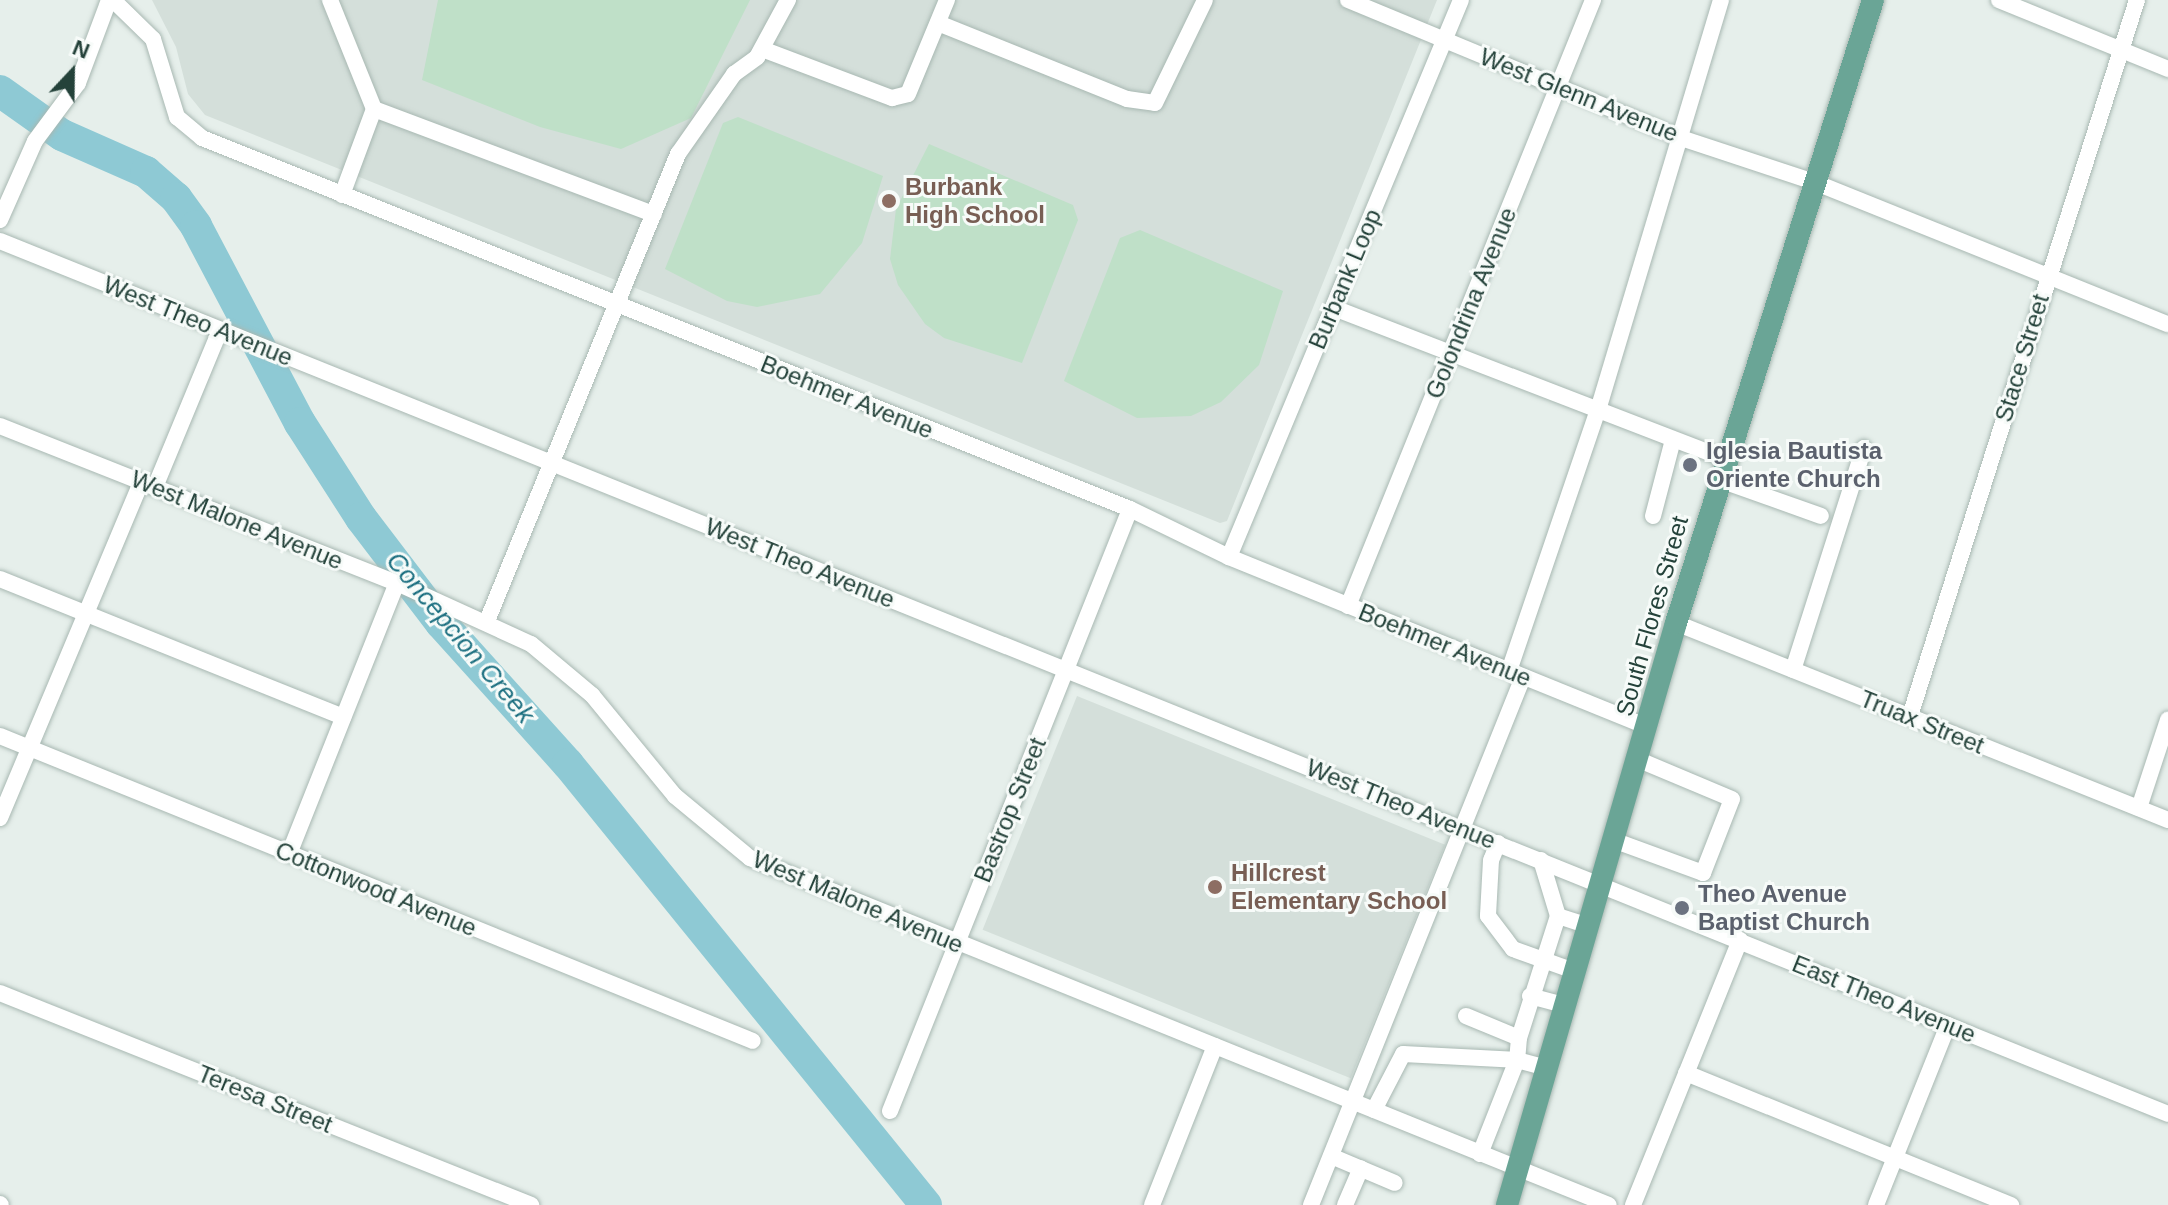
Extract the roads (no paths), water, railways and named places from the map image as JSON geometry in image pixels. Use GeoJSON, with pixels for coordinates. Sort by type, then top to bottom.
{"type":"FeatureCollection","features":[{"type":"Feature","properties":{"kind":"main road","name":"South Flores Street"},"geometry":{"type":"LineString","coordinates":[[1507,1205],[1676,623],[1873,0]]}},
{"type":"Feature","properties":{"kind":"street"},"geometry":{"type":"LineString","coordinates":[[0,220],[35,141],[78,83],[111,0]]}},
{"type":"Feature","properties":{"kind":"street","name":"Boehmer Avenue"},"geometry":{"type":"LineString","coordinates":[[111,0],[153,39],[171,104],[189,132],[1130,509],[1229,557],[1647,727]]}},
{"type":"Feature","properties":{"kind":"street"},"geometry":{"type":"LineString","coordinates":[[330,0],[374,109],[342,195]]}},
{"type":"Feature","properties":{"kind":"street"},"geometry":{"type":"LineString","coordinates":[[487,621],[678,154],[734,74],[762,49],[788,0]]}},
{"type":"Feature","properties":{"kind":"street"},"geometry":{"type":"LineString","coordinates":[[762,49],[892,98],[908,94],[947,0]]}},
{"type":"Feature","properties":{"kind":"street"},"geometry":{"type":"LineString","coordinates":[[938,23],[1127,99],[1155,103],[1205,0]]}},
{"type":"Feature","properties":{"kind":"street","name":"West Glenn Avenue"},"geometry":{"type":"LineString","coordinates":[[1348,0],[1678,137],[1814,182],[2168,324]]}},
{"type":"Feature","properties":{"kind":"street","name":"Burbank Loop"},"geometry":{"type":"LineString","coordinates":[[1229,557],[1461,0]]}},
{"type":"Feature","properties":{"kind":"street","name":"Golondrina Avenue"},"geometry":{"type":"LineString","coordinates":[[1348,606],[1593,0]]}},
{"type":"Feature","properties":{"kind":"street"},"geometry":{"type":"LineString","coordinates":[[1311,1205],[1460,828],[1516,674],[1721,0]]}},
{"type":"Feature","properties":{"kind":"street"},"geometry":{"type":"LineString","coordinates":[[1999,0],[2168,69]]}},
{"type":"Feature","properties":{"kind":"street","name":"Stace Street"},"geometry":{"type":"LineString","coordinates":[[1910,716],[2137,0]]}},
{"type":"Feature","properties":{"kind":"street"},"geometry":{"type":"LineString","coordinates":[[374,109],[654,214]]}},
{"type":"Feature","properties":{"kind":"street","name":"West Theo Avenue"},"geometry":{"type":"LineString","coordinates":[[0,241],[1498,843],[1543,868],[1600,883]]}},
{"type":"Feature","properties":{"kind":"street"},"geometry":{"type":"LineString","coordinates":[[1334,308],[1673,440],[1724,470],[1821,516]]}},
{"type":"Feature","properties":{"kind":"street"},"geometry":{"type":"LineString","coordinates":[[0,818],[215,328]]}},
{"type":"Feature","properties":{"kind":"street","name":"West Malone Avenue"},"geometry":{"type":"LineString","coordinates":[[0,426],[487,621],[550,658],[592,695],[675,796],[728,844],[783,874],[1609,1205]]}},
{"type":"Feature","properties":{"kind":"street"},"geometry":{"type":"LineString","coordinates":[[1653,516],[1673,440]]}},
{"type":"Feature","properties":{"kind":"street"},"geometry":{"type":"LineString","coordinates":[[1793,670],[1864,448]]}},
{"type":"Feature","properties":{"kind":"street","name":"Bastrop Street"},"geometry":{"type":"LineString","coordinates":[[890,1111],[1130,509]]}},
{"type":"Feature","properties":{"kind":"street"},"geometry":{"type":"LineString","coordinates":[[0,579],[343,717]]}},
{"type":"Feature","properties":{"kind":"street"},"geometry":{"type":"LineString","coordinates":[[289,854],[397,583]]}},
{"type":"Feature","properties":{"kind":"street","name":"Truax Street"},"geometry":{"type":"LineString","coordinates":[[1676,623],[2168,820]]}},
{"type":"Feature","properties":{"kind":"street"},"geometry":{"type":"LineString","coordinates":[[2139,808],[2168,720]]}},
{"type":"Feature","properties":{"kind":"street","name":"Cottonwood Avenue"},"geometry":{"type":"LineString","coordinates":[[0,736],[753,1041]]}},
{"type":"Feature","properties":{"kind":"street"},"geometry":{"type":"LineString","coordinates":[[1613,840],[1703,873],[1732,799],[1637,759]]}},
{"type":"Feature","properties":{"kind":"street"},"geometry":{"type":"LineString","coordinates":[[1498,843],[1491,860],[1488,916],[1513,949],[1574,971]]}},
{"type":"Feature","properties":{"kind":"street"},"geometry":{"type":"LineString","coordinates":[[1543,868],[1539,892],[1557,919],[1588,926]]}},
{"type":"Feature","properties":{"kind":"street","name":"East Theo Avenue"},"geometry":{"type":"LineString","coordinates":[[1600,883],[2168,1114]]}},
{"type":"Feature","properties":{"kind":"street"},"geometry":{"type":"LineString","coordinates":[[1480,1154],[1517,1060],[1519,1038],[1530,996],[1557,919]]}},
{"type":"Feature","properties":{"kind":"street"},"geometry":{"type":"LineString","coordinates":[[1633,1205],[1740,940]]}},
{"type":"Feature","properties":{"kind":"street","name":"Teresa Street"},"geometry":{"type":"LineString","coordinates":[[0,993],[531,1205]]}},
{"type":"Feature","properties":{"kind":"street"},"geometry":{"type":"LineString","coordinates":[[1530,996],[1563,1005]]}},
{"type":"Feature","properties":{"kind":"street"},"geometry":{"type":"LineString","coordinates":[[1466,1016],[1519,1038]]}},
{"type":"Feature","properties":{"kind":"street"},"geometry":{"type":"LineString","coordinates":[[1876,1205],[1948,1025]]}},
{"type":"Feature","properties":{"kind":"street"},"geometry":{"type":"LineString","coordinates":[[1152,1205],[1215,1046]]}},
{"type":"Feature","properties":{"kind":"street"},"geometry":{"type":"LineString","coordinates":[[1374,1110],[1403,1054],[1517,1060],[1546,1068]]}},
{"type":"Feature","properties":{"kind":"street"},"geometry":{"type":"LineString","coordinates":[[1686,1073],[2011,1205]]}},
{"type":"Feature","properties":{"kind":"street"},"geometry":{"type":"LineString","coordinates":[[1331,1156],[1395,1183]]}},
{"type":"Feature","properties":{"kind":"street"},"geometry":{"type":"LineString","coordinates":[[1345,1205],[1361,1168]]}},
{"type":"Feature","properties":{"kind":"waterway","name":"Concepcion Creek"},"geometry":{"type":"LineString","coordinates":[[0,91],[62,135],[146,172],[176,198],[196,226],[300,423],[361,518],[441,623],[568,764],[926,1205]]}},
{"type":"Feature","properties":{"kind":"place","name":"Burbank High School"},"geometry":{"type":"Point","coordinates":[889,201]}},
{"type":"Feature","properties":{"kind":"place","name":"Iglesia Bautista Oriente Church"},"geometry":{"type":"Point","coordinates":[1690,465]}},
{"type":"Feature","properties":{"kind":"place","name":"Hillcrest Elementary School"},"geometry":{"type":"Point","coordinates":[1215,887]}},
{"type":"Feature","properties":{"kind":"place","name":"Theo Avenue Baptist Church"},"geometry":{"type":"Point","coordinates":[1682,908]}}]}
